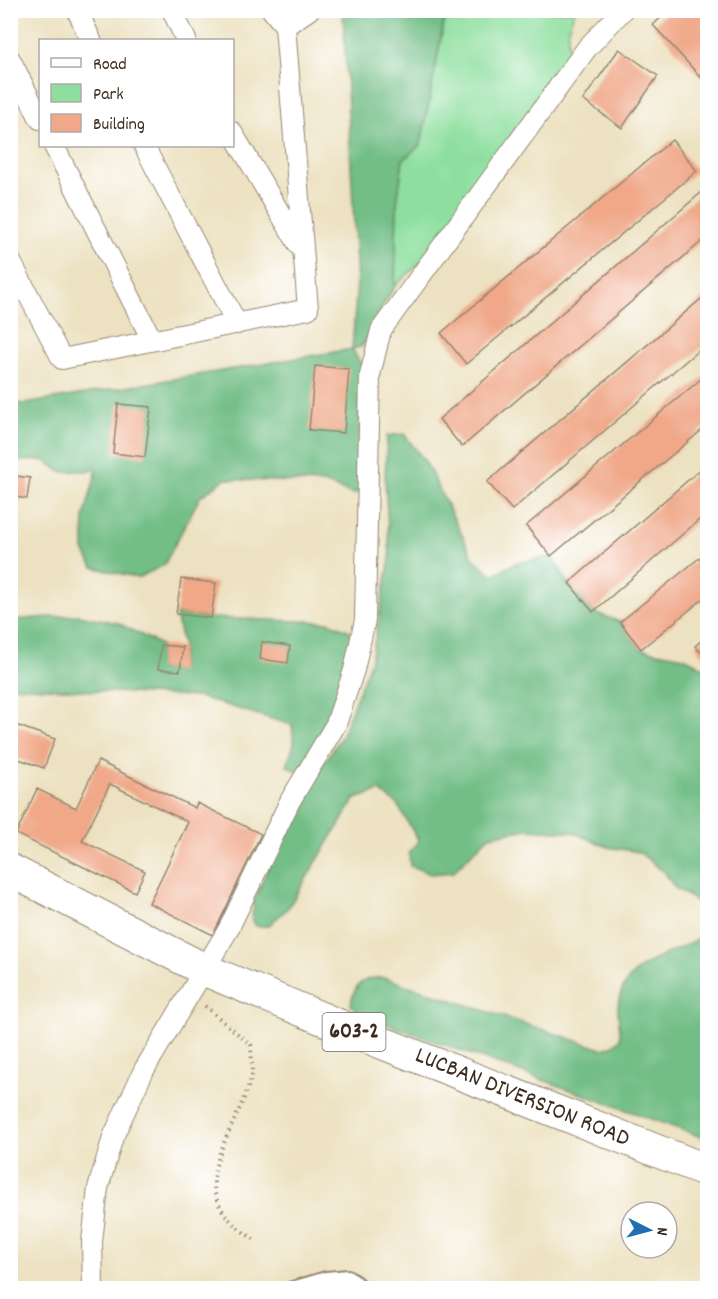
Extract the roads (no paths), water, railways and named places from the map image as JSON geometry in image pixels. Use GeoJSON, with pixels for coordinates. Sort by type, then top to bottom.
{"type":"FeatureCollection","features":[{"type":"Feature","properties":{"kind":"main road","name":"LUCBAN DIVERSION ROAD"},"geometry":{"type":"LineString","coordinates":[[10,870],[197,981],[357,1033],[708,1171]]}},
{"type":"Feature","properties":{"kind":"street"},"geometry":{"type":"LineString","coordinates":[[77,10],[91,39]]}},
{"type":"Feature","properties":{"kind":"street"},"geometry":{"type":"LineString","coordinates":[[172,10],[186,39]]}},
{"type":"Feature","properties":{"kind":"street"},"geometry":{"type":"LineString","coordinates":[[10,260],[62,359],[308,309],[285,26],[272,10]]}},
{"type":"Feature","properties":{"kind":"street"},"geometry":{"type":"LineString","coordinates":[[285,26],[309,10]]}},
{"type":"Feature","properties":{"kind":"street"},"geometry":{"type":"LineString","coordinates":[[93,1288],[92,1242],[98,1188],[113,1137],[144,1070],[255,878],[290,801],[336,724],[354,670],[365,620],[370,375],[381,330],[587,48],[623,10]]}},
{"type":"Feature","properties":{"kind":"street"},"geometry":{"type":"LineString","coordinates":[[10,59],[39,116]]}},
{"type":"Feature","properties":{"kind":"street"},"geometry":{"type":"LineString","coordinates":[[234,135],[303,252]]}},
{"type":"Feature","properties":{"kind":"street"},"geometry":{"type":"LineString","coordinates":[[55,147],[152,340]]}},
{"type":"Feature","properties":{"kind":"street"},"geometry":{"type":"LineString","coordinates":[[145,147],[237,324]]}},
{"type":"Feature","properties":{"kind":"lane"},"geometry":{"type":"LineString","coordinates":[[289,1288],[327,1276],[348,1275],[364,1288]]}}]}
